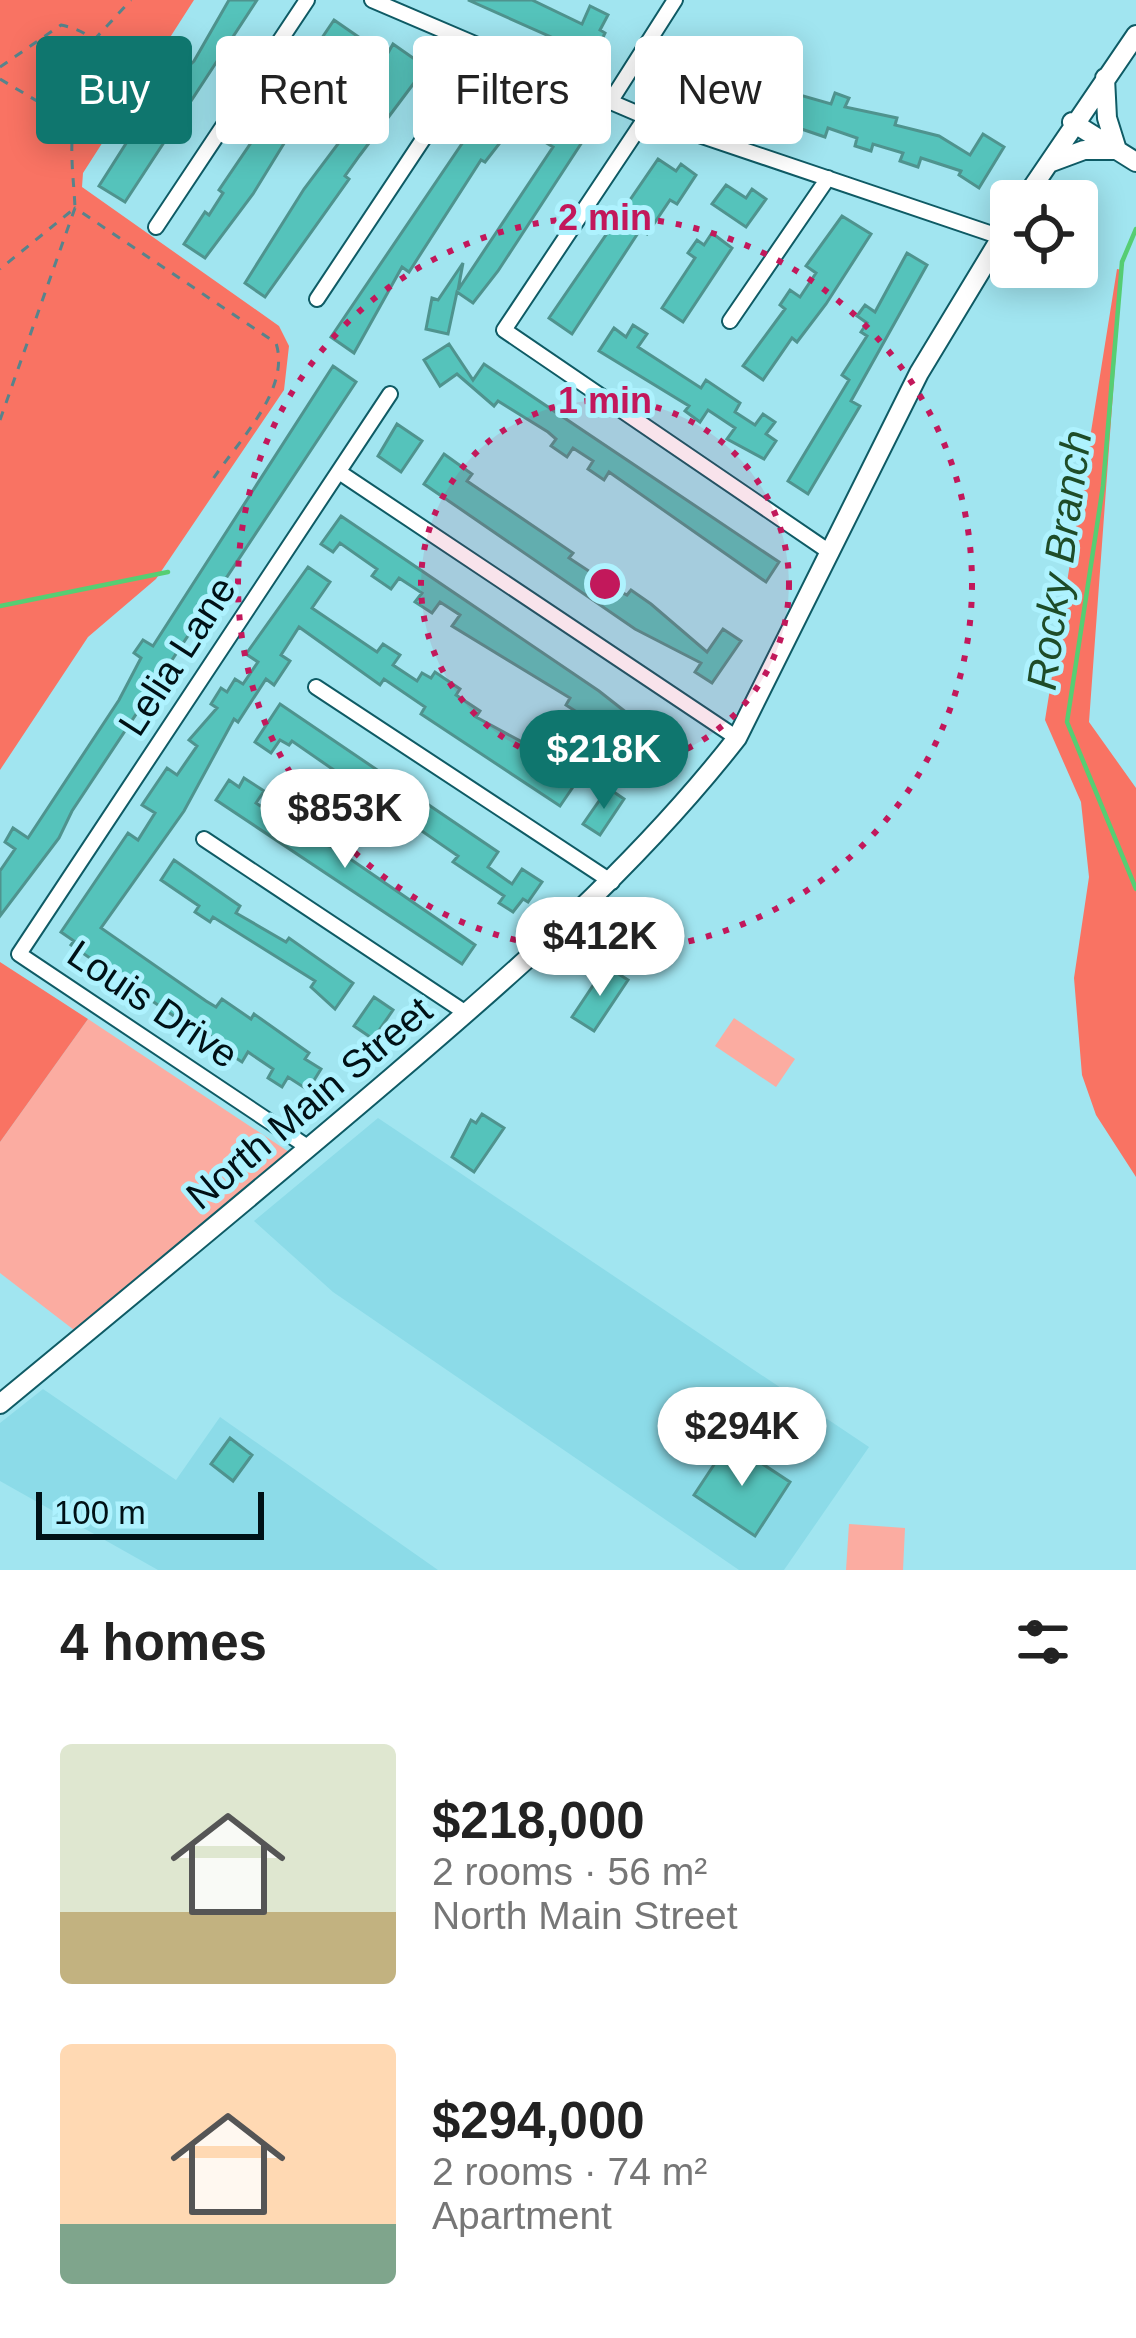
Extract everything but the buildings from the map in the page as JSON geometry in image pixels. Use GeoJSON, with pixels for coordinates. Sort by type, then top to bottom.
{"type":"FeatureCollection","features":[{"type":"Feature","properties":{"kind":"street"},"geometry":{"type":"LineString","coordinates":[[156,227],[307,0]]}},
{"type":"Feature","properties":{"kind":"street"},"geometry":{"type":"LineString","coordinates":[[372,0],[454,36]]}},
{"type":"Feature","properties":{"kind":"street"},"geometry":{"type":"LineString","coordinates":[[611,100],[676,0]]}},
{"type":"Feature","properties":{"kind":"street"},"geometry":{"type":"LineString","coordinates":[[1036,180],[1136,35]]}},
{"type":"Feature","properties":{"kind":"street"},"geometry":{"type":"LineString","coordinates":[[1105,78],[1108,127],[1117,150]]}},
{"type":"Feature","properties":{"kind":"street"},"geometry":{"type":"LineString","coordinates":[[1072,122],[1136,162]]}},
{"type":"Feature","properties":{"kind":"street"},"geometry":{"type":"LineString","coordinates":[[635,133],[504,330],[831,553]]}},
{"type":"Feature","properties":{"kind":"street"},"geometry":{"type":"LineString","coordinates":[[316,299],[420,144]]}},
{"type":"Feature","properties":{"kind":"street"},"geometry":{"type":"LineString","coordinates":[[728,144],[990,224]]}},
{"type":"Feature","properties":{"kind":"street"},"geometry":{"type":"LineString","coordinates":[[1046,165],[1084,150],[1117,150]]}},
{"type":"Feature","properties":{"kind":"street"},"geometry":{"type":"LineString","coordinates":[[730,321],[828,178]]}},
{"type":"Feature","properties":{"kind":"street","name":"North Main Street"},"geometry":{"type":"LineString","coordinates":[[0,1404],[466,1013],[611,881],[736,738],[919,373],[990,255]]}},
{"type":"Feature","properties":{"kind":"street","name":"Lelia Lane"},"geometry":{"type":"LineString","coordinates":[[20,954],[390,394]]}},
{"type":"Feature","properties":{"kind":"street"},"geometry":{"type":"LineString","coordinates":[[339,472],[736,738]]}},
{"type":"Feature","properties":{"kind":"street"},"geometry":{"type":"LineString","coordinates":[[316,687],[611,881]]}},
{"type":"Feature","properties":{"kind":"street"},"geometry":{"type":"LineString","coordinates":[[204,839],[466,1013]]}},
{"type":"Feature","properties":{"kind":"street","name":"Louis Drive"},"geometry":{"type":"LineString","coordinates":[[20,954],[309,1148]]}},
{"type":"Feature","properties":{"kind":"path"},"geometry":{"type":"LineString","coordinates":[[97,36],[131,0]]}},
{"type":"Feature","properties":{"kind":"path"},"geometry":{"type":"LineString","coordinates":[[46,36],[61,26],[80,29],[87,36]]}},
{"type":"Feature","properties":{"kind":"path"},"geometry":{"type":"LineString","coordinates":[[0,67],[36,43]]}},
{"type":"Feature","properties":{"kind":"path"},"geometry":{"type":"LineString","coordinates":[[0,79],[36,100]]}},
{"type":"Feature","properties":{"kind":"path"},"geometry":{"type":"LineString","coordinates":[[0,420],[75,208],[74,144]]}},
{"type":"Feature","properties":{"kind":"path"},"geometry":{"type":"LineString","coordinates":[[0,269],[75,208]]}},
{"type":"Feature","properties":{"kind":"path"},"geometry":{"type":"LineString","coordinates":[[75,208],[276,343],[281,360],[278,382],[213,478]]}},
{"type":"Feature","properties":{"kind":"shaded area"},"geometry":{"type":"Polygon","coordinates":[[[0,0],[194,0],[171,36],[36,36],[36,144],[102,144],[83,173],[82,187],[279,326],[289,346],[284,390],[156,579],[88,637],[0,770],[0,0]]]}},
{"type":"Feature","properties":{"kind":"shaded area"},"geometry":{"type":"Polygon","coordinates":[[[1117,269],[1122,270],[1089,722],[1136,788],[1136,1177],[1096,1115],[1082,1075],[1074,978],[1089,877],[1081,802],[1045,720],[1117,269]]]}},
{"type":"Feature","properties":{"kind":"shaded area"},"geometry":{"type":"Polygon","coordinates":[[[0,962],[88,1019],[0,1142],[0,962]]]}},
{"type":"Feature","properties":{"kind":"shaded area"},"geometry":{"type":"Polygon","coordinates":[[[734,1018],[795,1059],[776,1087],[715,1046],[734,1018]]]}},
{"type":"Feature","properties":{"kind":"shaded area"},"geometry":{"type":"Polygon","coordinates":[[[88,1019],[289,1152],[74,1330],[0,1273],[0,1142],[88,1019]]]}},
{"type":"Feature","properties":{"kind":"shaded area"},"geometry":{"type":"Polygon","coordinates":[[[378,1118],[869,1447],[784,1570],[739,1570],[333,1292],[254,1221],[378,1118]]]}},
{"type":"Feature","properties":{"kind":"shaded area"},"geometry":{"type":"Polygon","coordinates":[[[43,1389],[176,1480],[220,1417],[438,1570],[158,1570],[0,1481],[0,1423],[43,1389]]]}},
{"type":"Feature","properties":{"kind":"shaded area"},"geometry":{"type":"Polygon","coordinates":[[[849,1524],[905,1528],[903,1570],[846,1570],[849,1524]]]}},
{"type":"Feature","properties":{"kind":"waterway","name":"Rocky Branch"},"geometry":{"type":"LineString","coordinates":[[1136,229],[1122,262],[1103,486],[1067,722],[1136,889]]}},
{"type":"Feature","properties":{"kind":"waterway"},"geometry":{"type":"LineString","coordinates":[[0,606],[168,572]]}}]}
